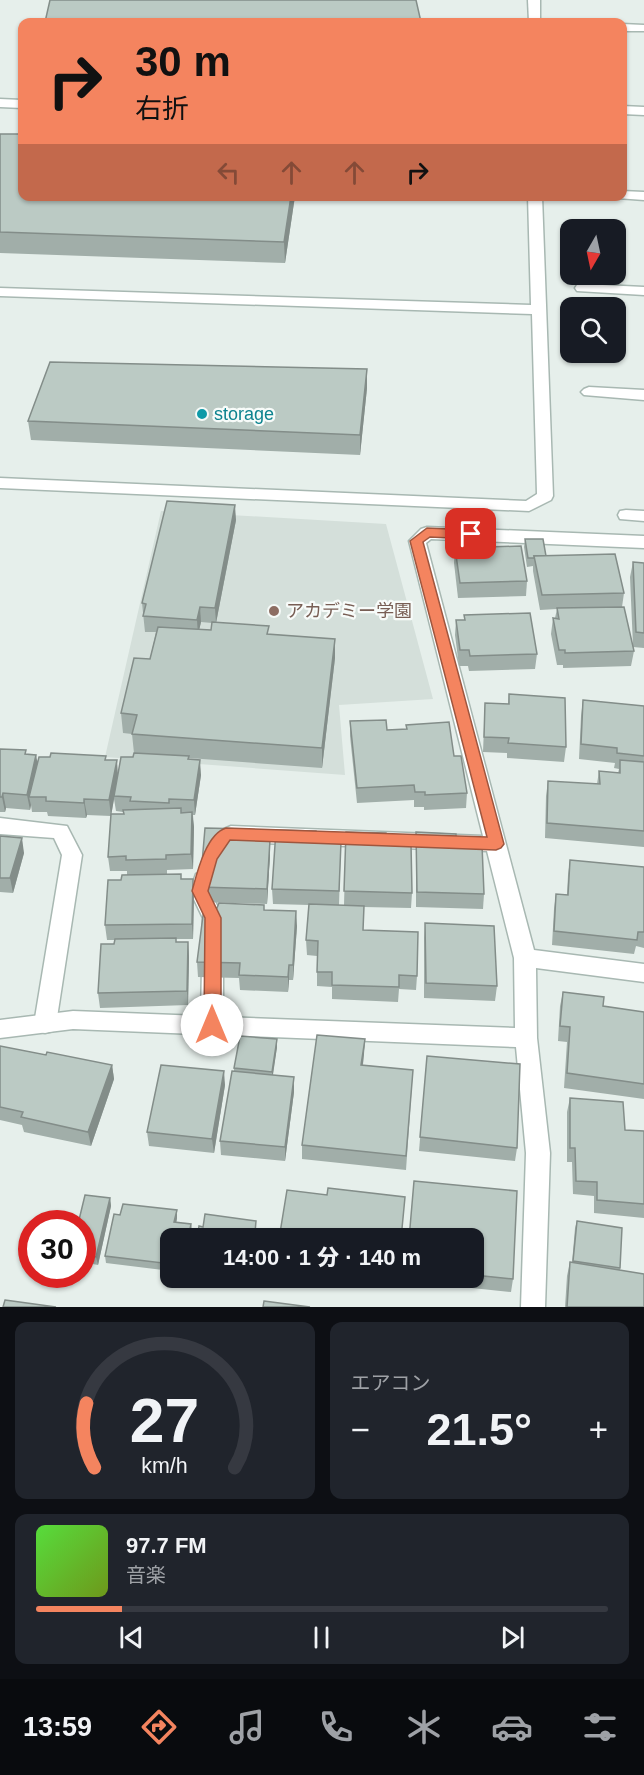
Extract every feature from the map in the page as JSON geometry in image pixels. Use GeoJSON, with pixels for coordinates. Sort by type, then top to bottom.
{"type":"FeatureCollection","features":[{"type":"Feature","properties":{"kind":"street"},"geometry":{"type":"LineString","coordinates":[[534,0],[535,18]]}},
{"type":"Feature","properties":{"kind":"street"},"geometry":{"type":"LineString","coordinates":[[627,27],[644,28]]}},
{"type":"Feature","properties":{"kind":"street"},"geometry":{"type":"LineString","coordinates":[[0,103],[18,104]]}},
{"type":"Feature","properties":{"kind":"street"},"geometry":{"type":"LineString","coordinates":[[627,110],[644,111]]}},
{"type":"Feature","properties":{"kind":"street"},"geometry":{"type":"LineString","coordinates":[[627,195],[644,196]]}},
{"type":"Feature","properties":{"kind":"street"},"geometry":{"type":"LineString","coordinates":[[0,483],[529,506],[545,496],[536,201]]}},
{"type":"Feature","properties":{"kind":"street"},"geometry":{"type":"LineString","coordinates":[[582,288],[644,291]]}},
{"type":"Feature","properties":{"kind":"street"},"geometry":{"type":"LineString","coordinates":[[0,292],[538,310]]}},
{"type":"Feature","properties":{"kind":"street"},"geometry":{"type":"LineString","coordinates":[[590,392],[644,395]]}},
{"type":"Feature","properties":{"kind":"street"},"geometry":{"type":"LineString","coordinates":[[626,515],[644,516]]}},
{"type":"Feature","properties":{"kind":"street"},"geometry":{"type":"LineString","coordinates":[[533,1307],[537,1153],[526,1038],[525,958],[417,541],[427,533],[644,542]]}},
{"type":"Feature","properties":{"kind":"street"},"geometry":{"type":"LineString","coordinates":[[0,826],[60,831],[72,855],[45,1024]]}},
{"type":"Feature","properties":{"kind":"street"},"geometry":{"type":"LineString","coordinates":[[212,1025],[213,918],[200,891],[212,853],[226,834],[496,844]]}},
{"type":"Feature","properties":{"kind":"street"},"geometry":{"type":"LineString","coordinates":[[525,958],[644,973]]}},
{"type":"Feature","properties":{"kind":"street"},"geometry":{"type":"LineString","coordinates":[[0,1029],[73,1020],[526,1038]]}},
{"type":"Feature","properties":{"kind":"shaded area","name":"アカデミー学園"},"geometry":{"type":"Polygon","coordinates":[[[161,511],[386,524],[433,699],[339,705],[345,775],[105,757],[161,511]]]}},
{"type":"Feature","properties":{"kind":"building"},"geometry":{"type":"Polygon","coordinates":[[[50,0],[416,0],[420,18],[46,18],[50,0]]]}},
{"type":"Feature","properties":{"kind":"building"},"geometry":{"type":"Polygon","coordinates":[[[0,134],[18,134],[18,201],[290,201],[284,242],[0,232],[0,134]]]}},
{"type":"Feature","properties":{"kind":"building","name":"storage"},"geometry":{"type":"Polygon","coordinates":[[[50,362],[367,369],[360,435],[28,421],[50,362]]]}},
{"type":"Feature","properties":{"kind":"building"},"geometry":{"type":"Polygon","coordinates":[[[167,501],[235,505],[215,608],[200,607],[197,620],[143,616],[146,604],[142,603],[167,501]]]}},
{"type":"Feature","properties":{"kind":"building"},"geometry":{"type":"Polygon","coordinates":[[[525,539],[543,539],[546,556],[528,558],[525,539]]]}},
{"type":"Feature","properties":{"kind":"building"},"geometry":{"type":"Polygon","coordinates":[[[521,546],[527,581],[460,583],[455,548],[521,546]]]}},
{"type":"Feature","properties":{"kind":"building"},"geometry":{"type":"Polygon","coordinates":[[[615,554],[624,593],[542,595],[534,556],[615,554]]]}},
{"type":"Feature","properties":{"kind":"building"},"geometry":{"type":"Polygon","coordinates":[[[633,562],[644,563],[644,633],[636,632],[633,562]]]}},
{"type":"Feature","properties":{"kind":"building"},"geometry":{"type":"Polygon","coordinates":[[[624,607],[634,651],[565,653],[565,650],[559,650],[553,618],[559,619],[557,608],[624,607]]]}},
{"type":"Feature","properties":{"kind":"building"},"geometry":{"type":"Polygon","coordinates":[[[530,613],[537,654],[470,656],[469,650],[460,650],[456,620],[465,620],[464,615],[530,613]]]}},
{"type":"Feature","properties":{"kind":"building"},"geometry":{"type":"Polygon","coordinates":[[[212,622],[269,626],[267,634],[335,639],[322,748],[132,734],[137,715],[121,713],[134,658],[150,659],[158,627],[211,630],[212,622]]]}},
{"type":"Feature","properties":{"kind":"building"},"geometry":{"type":"Polygon","coordinates":[[[509,694],[565,698],[566,747],[508,743],[509,738],[484,737],[485,703],[509,704],[509,694]]]}},
{"type":"Feature","properties":{"kind":"building"},"geometry":{"type":"Polygon","coordinates":[[[583,700],[644,706],[644,756],[617,753],[617,748],[581,744],[583,700]]]}},
{"type":"Feature","properties":{"kind":"building"},"geometry":{"type":"Polygon","coordinates":[[[386,720],[387,730],[407,729],[406,725],[449,722],[454,756],[461,756],[467,793],[425,795],[425,792],[415,792],[414,785],[357,788],[350,721],[386,720]]]}},
{"type":"Feature","properties":{"kind":"building"},"geometry":{"type":"Polygon","coordinates":[[[0,749],[26,750],[25,754],[36,755],[27,795],[3,793],[0,797],[0,749]]]}},
{"type":"Feature","properties":{"kind":"building"},"geometry":{"type":"Polygon","coordinates":[[[51,753],[106,756],[105,760],[117,760],[109,800],[84,799],[84,803],[46,801],[46,797],[29,797],[39,757],[50,757],[51,753]]]}},
{"type":"Feature","properties":{"kind":"building"},"geometry":{"type":"Polygon","coordinates":[[[134,753],[189,756],[188,759],[200,760],[194,800],[169,799],[169,803],[130,801],[131,797],[114,796],[121,757],[133,757],[134,753]]]}},
{"type":"Feature","properties":{"kind":"building"},"geometry":{"type":"Polygon","coordinates":[[[620,760],[644,762],[644,831],[547,823],[548,781],[600,784],[599,771],[620,773],[620,760]]]}},
{"type":"Feature","properties":{"kind":"building"},"geometry":{"type":"Polygon","coordinates":[[[181,808],[181,813],[192,812],[191,854],[166,855],[166,859],[126,860],[126,856],[108,857],[111,814],[124,814],[123,810],[181,808]]]}},
{"type":"Feature","properties":{"kind":"building"},"geometry":{"type":"Polygon","coordinates":[[[205,828],[245,829],[245,833],[255,833],[254,839],[270,840],[267,889],[200,887],[205,828]]]}},
{"type":"Feature","properties":{"kind":"building"},"geometry":{"type":"Polygon","coordinates":[[[276,830],[316,831],[316,835],[325,835],[326,841],[341,842],[339,891],[272,889],[276,830]]]}},
{"type":"Feature","properties":{"kind":"building"},"geometry":{"type":"Polygon","coordinates":[[[346,832],[386,833],[386,837],[396,837],[396,843],[411,844],[412,893],[344,891],[346,832]]]}},
{"type":"Feature","properties":{"kind":"building"},"geometry":{"type":"Polygon","coordinates":[[[416,832],[456,834],[456,838],[466,838],[467,845],[482,845],[484,894],[417,892],[416,832]]]}},
{"type":"Feature","properties":{"kind":"building"},"geometry":{"type":"Polygon","coordinates":[[[0,836],[22,838],[10,878],[0,878],[0,836]]]}},
{"type":"Feature","properties":{"kind":"building"},"geometry":{"type":"Polygon","coordinates":[[[570,860],[644,867],[644,932],[638,932],[637,940],[554,931],[556,894],[568,895],[570,860]]]}},
{"type":"Feature","properties":{"kind":"building"},"geometry":{"type":"Polygon","coordinates":[[[181,874],[181,879],[193,879],[192,924],[105,925],[108,880],[121,880],[122,875],[181,874]]]}},
{"type":"Feature","properties":{"kind":"building"},"geometry":{"type":"Polygon","coordinates":[[[219,903],[264,905],[264,910],[296,911],[293,965],[289,965],[288,977],[239,975],[240,963],[197,962],[204,908],[217,908],[219,903]]]}},
{"type":"Feature","properties":{"kind":"building"},"geometry":{"type":"Polygon","coordinates":[[[309,904],[364,906],[363,930],[418,932],[417,976],[399,975],[399,987],[332,985],[332,972],[317,972],[318,941],[306,940],[309,904]]]}},
{"type":"Feature","properties":{"kind":"building"},"geometry":{"type":"Polygon","coordinates":[[[425,923],[494,926],[497,986],[426,983],[425,923]]]}},
{"type":"Feature","properties":{"kind":"building"},"geometry":{"type":"Polygon","coordinates":[[[176,938],[176,942],[188,942],[187,991],[98,993],[101,944],[114,944],[115,939],[176,938]]]}},
{"type":"Feature","properties":{"kind":"building"},"geometry":{"type":"Polygon","coordinates":[[[563,992],[604,997],[603,1006],[644,1012],[644,1084],[567,1073],[570,1027],[560,1026],[563,992]]]}},
{"type":"Feature","properties":{"kind":"building"},"geometry":{"type":"Polygon","coordinates":[[[317,1035],[365,1039],[361,1065],[413,1070],[406,1156],[302,1145],[317,1035]]]}},
{"type":"Feature","properties":{"kind":"building"},"geometry":{"type":"Polygon","coordinates":[[[240,1036],[277,1039],[272,1072],[234,1068],[240,1036]]]}},
{"type":"Feature","properties":{"kind":"building"},"geometry":{"type":"Polygon","coordinates":[[[0,1046],[46,1055],[47,1052],[112,1065],[88,1132],[21,1117],[23,1112],[0,1107],[0,1046]]]}},
{"type":"Feature","properties":{"kind":"building"},"geometry":{"type":"Polygon","coordinates":[[[427,1056],[520,1064],[517,1148],[420,1137],[427,1056]]]}},
{"type":"Feature","properties":{"kind":"building"},"geometry":{"type":"Polygon","coordinates":[[[161,1065],[224,1071],[212,1139],[147,1132],[161,1065]]]}},
{"type":"Feature","properties":{"kind":"building"},"geometry":{"type":"Polygon","coordinates":[[[232,1071],[294,1077],[285,1147],[220,1141],[232,1071]]]}},
{"type":"Feature","properties":{"kind":"building"},"geometry":{"type":"Polygon","coordinates":[[[570,1098],[623,1102],[625,1130],[644,1131],[644,1204],[597,1200],[597,1182],[576,1181],[575,1148],[570,1148],[570,1098]]]}},
{"type":"Feature","properties":{"kind":"building"},"geometry":{"type":"Polygon","coordinates":[[[414,1181],[517,1191],[513,1279],[484,1276],[484,1228],[410,1228],[414,1181]]]}},
{"type":"Feature","properties":{"kind":"building"},"geometry":{"type":"Polygon","coordinates":[[[328,1188],[405,1197],[402,1228],[281,1228],[287,1190],[327,1195],[328,1188]]]}},
{"type":"Feature","properties":{"kind":"building"},"geometry":{"type":"Polygon","coordinates":[[[85,1195],[110,1198],[96,1257],[96,1210],[81,1210],[85,1195]]]}},
{"type":"Feature","properties":{"kind":"building"},"geometry":{"type":"Polygon","coordinates":[[[123,1204],[177,1210],[174,1222],[191,1224],[190,1228],[160,1228],[160,1263],[105,1256],[114,1214],[120,1215],[123,1204]]]}},
{"type":"Feature","properties":{"kind":"building"},"geometry":{"type":"Polygon","coordinates":[[[205,1214],[256,1221],[255,1228],[199,1228],[199,1226],[203,1227],[205,1214]]]}},
{"type":"Feature","properties":{"kind":"building"},"geometry":{"type":"Polygon","coordinates":[[[577,1221],[622,1228],[620,1268],[573,1261],[577,1221]]]}},
{"type":"Feature","properties":{"kind":"building"},"geometry":{"type":"Polygon","coordinates":[[[570,1262],[644,1274],[644,1307],[567,1307],[570,1262]]]}},
{"type":"Feature","properties":{"kind":"building"},"geometry":{"type":"Polygon","coordinates":[[[5,1300],[56,1307],[3,1307],[5,1300]]]}},
{"type":"Feature","properties":{"kind":"building"},"geometry":{"type":"Polygon","coordinates":[[[264,1301],[310,1307],[263,1307],[264,1301]]]}},
{"type":"Feature","properties":{"kind":"place","name":"storage"},"geometry":{"type":"Point","coordinates":[202,414]}},
{"type":"Feature","properties":{"kind":"place","name":"アカデミー学園"},"geometry":{"type":"Point","coordinates":[274,611]}},
{"type":"Feature","properties":{"kind":"route"},"geometry":{"type":"LineString","coordinates":[[212,1025],[213,918],[200,891],[210,857],[226,834],[496,844],[417,541],[427,533],[471,534]]}}]}
